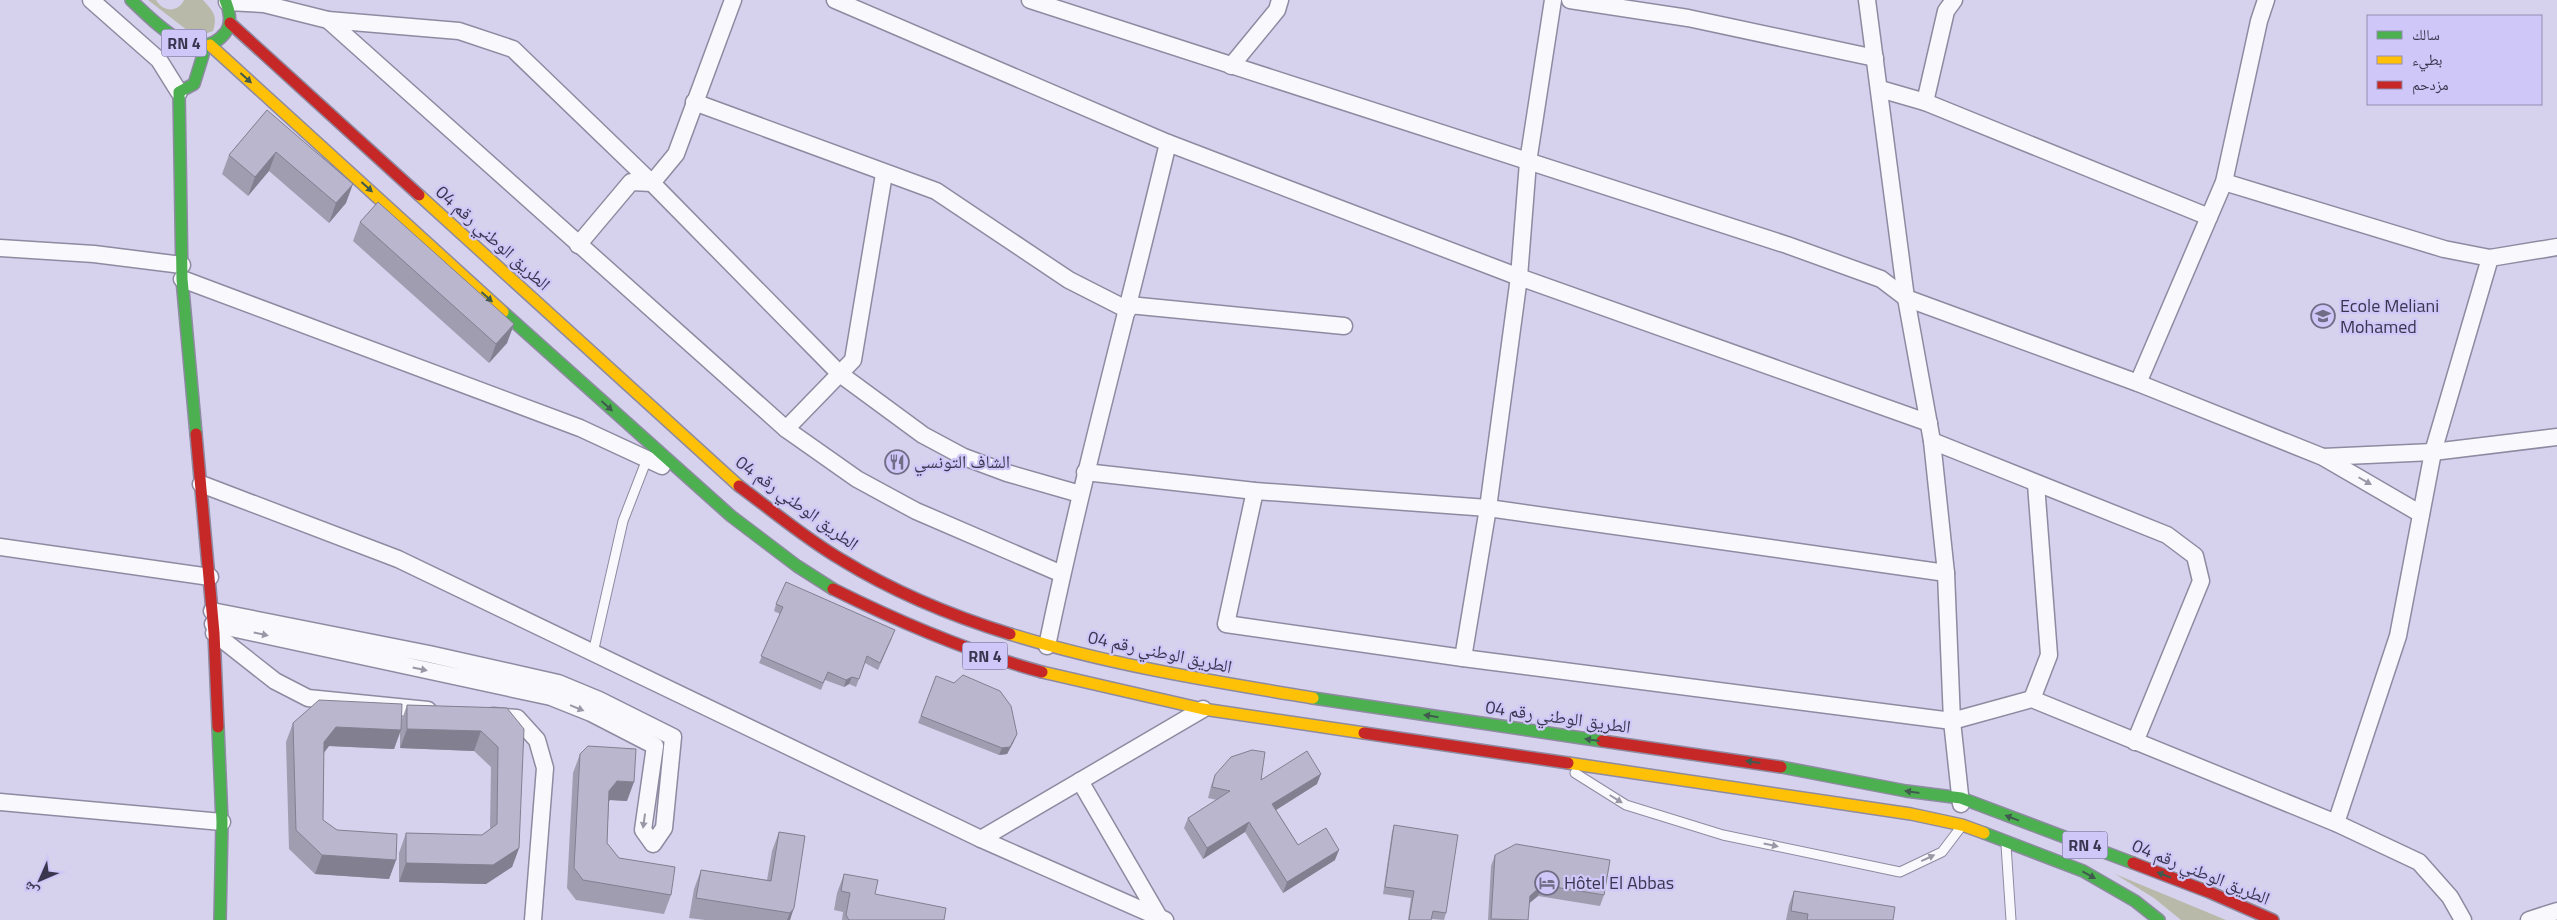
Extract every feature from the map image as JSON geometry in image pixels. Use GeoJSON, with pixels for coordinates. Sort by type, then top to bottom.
{"type":"FeatureCollection","features":[{"type":"Feature","properties":{"kind":"main road","name":"RN 4"},"geometry":{"type":"LineString","coordinates":[[131,0],[175,38],[187,45],[206,46],[221,39],[230,23],[226,1]]}},
{"type":"Feature","properties":{"kind":"main road","name":"الطريق الوطني رقم 04"},"geometry":{"type":"LineString","coordinates":[[230,23],[739,486],[841,560],[895,589],[961,618],[1047,646],[1176,676],[1500,727],[1776,766],[1906,791],[1961,798],[2210,892],[2273,920]]}},
{"type":"Feature","properties":{"kind":"main road"},"geometry":{"type":"LineString","coordinates":[[206,46],[200,71],[194,84],[179,92],[182,272],[213,623],[222,822],[220,920]]}},
{"type":"Feature","properties":{"kind":"main road","name":"RN 4"},"geometry":{"type":"LineString","coordinates":[[206,46],[683,475],[762,542],[815,579],[936,639],[1003,663],[1098,688],[1203,709],[1560,764],[1901,813],[1962,825],[2083,871],[2135,900],[2159,920]]}},
{"type":"Feature","properties":{"kind":"main road","name":"RN 4"},"geometry":{"type":"LineString","coordinates":[[2210,892],[2254,920]]}},
{"type":"Feature","properties":{"kind":"street"},"geometry":{"type":"LineString","coordinates":[[91,0],[158,60],[179,92]]}},
{"type":"Feature","properties":{"kind":"street"},"geometry":{"type":"LineString","coordinates":[[652,183],[676,154],[733,0]]}},
{"type":"Feature","properties":{"kind":"street"},"geometry":{"type":"LineString","coordinates":[[835,0],[1168,143],[1520,277],[1929,423]]}},
{"type":"Feature","properties":{"kind":"street"},"geometry":{"type":"LineString","coordinates":[[1030,0],[1787,245],[1881,278],[1906,298],[2138,383],[2323,457],[2421,514]]}},
{"type":"Feature","properties":{"kind":"street"},"geometry":{"type":"LineString","coordinates":[[1231,66],[1277,10],[1280,0]]}},
{"type":"Feature","properties":{"kind":"street"},"geometry":{"type":"LineString","coordinates":[[1464,658],[1488,508],[1520,277],[1528,162],[1553,0]]}},
{"type":"Feature","properties":{"kind":"street"},"geometry":{"type":"LineString","coordinates":[[1570,0],[1688,18],[1875,58]]}},
{"type":"Feature","properties":{"kind":"street"},"geometry":{"type":"LineString","coordinates":[[1867,0],[1906,298],[1932,441],[1946,573],[1952,721],[1961,798],[1962,825]]}},
{"type":"Feature","properties":{"kind":"street"},"geometry":{"type":"LineString","coordinates":[[1925,102],[1946,11],[1954,0]]}},
{"type":"Feature","properties":{"kind":"street"},"geometry":{"type":"LineString","coordinates":[[2138,383],[2224,182],[2259,21],[2266,0]]}},
{"type":"Feature","properties":{"kind":"street"},"geometry":{"type":"LineString","coordinates":[[226,1],[264,2],[328,20],[459,31],[514,49],[652,183],[840,374],[923,435],[964,457],[1080,494]]}},
{"type":"Feature","properties":{"kind":"street"},"geometry":{"type":"LineString","coordinates":[[328,20],[786,429],[857,478],[916,511],[1062,574]]}},
{"type":"Feature","properties":{"kind":"street"},"geometry":{"type":"LineString","coordinates":[[1880,89],[1925,102],[2208,217]]}},
{"type":"Feature","properties":{"kind":"street"},"geometry":{"type":"LineString","coordinates":[[694,102],[884,174],[936,191],[1069,280],[1129,307],[1344,326]]}},
{"type":"Feature","properties":{"kind":"street"},"geometry":{"type":"LineString","coordinates":[[1047,646],[1085,472],[1129,307],[1168,143]]}},
{"type":"Feature","properties":{"kind":"street"},"geometry":{"type":"LineString","coordinates":[[786,429],[853,360],[884,174]]}},
{"type":"Feature","properties":{"kind":"street"},"geometry":{"type":"LineString","coordinates":[[578,245],[631,182],[652,183]]}},
{"type":"Feature","properties":{"kind":"street"},"geometry":{"type":"LineString","coordinates":[[2224,182],[2444,249],[2490,258],[2557,247]]}},
{"type":"Feature","properties":{"kind":"street"},"geometry":{"type":"LineString","coordinates":[[0,248],[94,254],[182,272],[580,428],[683,475]]}},
{"type":"Feature","properties":{"kind":"street"},"geometry":{"type":"LineString","coordinates":[[2336,823],[2398,636],[2433,452],[2490,258]]}},
{"type":"Feature","properties":{"kind":"street"},"geometry":{"type":"LineString","coordinates":[[2323,457],[2433,452],[2557,436]]}},
{"type":"Feature","properties":{"kind":"street"},"geometry":{"type":"LineString","coordinates":[[1932,441],[2167,535],[2195,556],[2201,581],[2136,742]]}},
{"type":"Feature","properties":{"kind":"street"},"geometry":{"type":"LineString","coordinates":[[1085,472],[1255,491],[1488,508],[1946,573]]}},
{"type":"Feature","properties":{"kind":"street"},"geometry":{"type":"LineString","coordinates":[[201,484],[398,559],[981,839],[1162,919]]}},
{"type":"Feature","properties":{"kind":"street"},"geometry":{"type":"LineString","coordinates":[[2032,699],[2048,655],[2036,484]]}},
{"type":"Feature","properties":{"kind":"street"},"geometry":{"type":"LineString","coordinates":[[1255,491],[1226,624],[1464,658],[1952,721],[2032,699],[2336,823],[2419,862],[2450,897],[2464,920]]}},
{"type":"Feature","properties":{"kind":"street"},"geometry":{"type":"LineString","coordinates":[[0,547],[210,577]]}},
{"type":"Feature","properties":{"kind":"street"},"geometry":{"type":"LineString","coordinates":[[213,623],[429,654],[558,682],[598,700],[673,737],[664,828],[653,844],[643,830],[655,746],[591,713],[551,697],[213,623]]}},
{"type":"Feature","properties":{"kind":"street"},"geometry":{"type":"LineString","coordinates":[[213,623],[274,681],[308,698],[447,712]]}},
{"type":"Feature","properties":{"kind":"street"},"geometry":{"type":"LineString","coordinates":[[981,839],[1203,709]]}},
{"type":"Feature","properties":{"kind":"street"},"geometry":{"type":"LineString","coordinates":[[477,714],[517,718],[537,740],[545,768],[533,920]]}},
{"type":"Feature","properties":{"kind":"street"},"geometry":{"type":"LineString","coordinates":[[1080,781],[1162,919]]}},
{"type":"Feature","properties":{"kind":"street"},"geometry":{"type":"LineString","coordinates":[[0,802],[222,822]]}},
{"type":"Feature","properties":{"kind":"street"},"geometry":{"type":"LineString","coordinates":[[2529,920],[2557,911]]}},
{"type":"Feature","properties":{"kind":"lane"},"geometry":{"type":"LineString","coordinates":[[593,653],[623,521],[647,459]]}},
{"type":"Feature","properties":{"kind":"lane"},"geometry":{"type":"LineString","coordinates":[[1560,764],[1626,805],[1724,835],[1900,872],[1942,852],[1962,825]]}},
{"type":"Feature","properties":{"kind":"lane"},"geometry":{"type":"LineString","coordinates":[[2006,843],[2011,920]]}},
{"type":"Feature","properties":{"kind":"green space"},"geometry":{"type":"Polygon","coordinates":[[[148,0],[156,0],[166,9],[174,9],[184,0],[203,0],[214,14],[213,31],[196,37],[148,0]]]}},
{"type":"Feature","properties":{"kind":"green space"},"geometry":{"type":"Polygon","coordinates":[[[2115,874],[2226,920],[2181,920],[2154,898],[2115,874]]]}},
{"type":"Feature","properties":{"kind":"building"},"geometry":{"type":"Polygon","coordinates":[[[267,110],[353,184],[336,203],[276,152],[255,177],[229,155],[267,110]]]}},
{"type":"Feature","properties":{"kind":"building"},"geometry":{"type":"Polygon","coordinates":[[[378,202],[514,324],[496,344],[360,222],[378,202]]]}},
{"type":"Feature","properties":{"kind":"building"},"geometry":{"type":"Polygon","coordinates":[[[786,582],[895,630],[880,663],[867,656],[859,679],[852,677],[846,680],[828,672],[823,683],[761,656],[783,607],[776,604],[786,582]]]}},
{"type":"Feature","properties":{"kind":"building"},"geometry":{"type":"Polygon","coordinates":[[[963,675],[1000,691],[1011,706],[1017,734],[1010,747],[1002,748],[921,716],[936,676],[954,683],[963,675]]]}},
{"type":"Feature","properties":{"kind":"building"},"geometry":{"type":"Polygon","coordinates":[[[319,700],[402,704],[401,730],[336,727],[324,742],[323,820],[337,830],[397,834],[396,860],[322,855],[296,830],[293,723],[319,700]]]}},
{"type":"Feature","properties":{"kind":"building"},"geometry":{"type":"Polygon","coordinates":[[[407,705],[507,708],[524,729],[519,848],[493,865],[406,863],[406,833],[482,835],[497,824],[498,747],[481,731],[407,729],[407,705]]]}},
{"type":"Feature","properties":{"kind":"building"},"geometry":{"type":"Polygon","coordinates":[[[588,746],[636,749],[634,782],[617,781],[609,791],[607,843],[619,858],[675,867],[671,895],[583,880],[574,868],[580,754],[588,746]]]}},
{"type":"Feature","properties":{"kind":"building"},"geometry":{"type":"Polygon","coordinates":[[[1252,750],[1265,752],[1261,780],[1307,751],[1321,774],[1272,804],[1298,845],[1326,828],[1339,850],[1287,882],[1249,822],[1207,848],[1188,818],[1230,791],[1212,787],[1215,775],[1231,757],[1252,750]]]}},
{"type":"Feature","properties":{"kind":"building"},"geometry":{"type":"Polygon","coordinates":[[[1394,825],[1458,835],[1446,913],[1433,911],[1431,920],[1409,920],[1414,891],[1385,887],[1394,825]]]}},
{"type":"Feature","properties":{"kind":"building"},"geometry":{"type":"Polygon","coordinates":[[[779,832],[805,836],[794,908],[790,913],[696,898],[701,870],[771,881],[779,832]]]}},
{"type":"Feature","properties":{"kind":"building","name":"Hôtel El Abbas"},"geometry":{"type":"Polygon","coordinates":[[[1516,844],[1610,860],[1604,895],[1542,885],[1530,896],[1528,920],[1491,919],[1495,855],[1516,844]]]}},
{"type":"Feature","properties":{"kind":"building"},"geometry":{"type":"Polygon","coordinates":[[[844,874],[878,880],[875,894],[946,908],[944,920],[849,920],[846,915],[850,893],[841,891],[844,874]]]}},
{"type":"Feature","properties":{"kind":"building"},"geometry":{"type":"Polygon","coordinates":[[[1794,891],[1895,907],[1893,920],[1807,920],[1808,914],[1791,911],[1794,891]]]}},
{"type":"Feature","properties":{"kind":"traffic: fast"},"geometry":{"type":"LineString","coordinates":[[131,0],[175,38],[188,44],[201,46],[214,43],[225,33],[230,17],[225,0]]}},
{"type":"Feature","properties":{"kind":"traffic: fast"},"geometry":{"type":"LineString","coordinates":[[196,434],[182,279],[179,92],[194,84],[203,55],[201,47]]}},
{"type":"Feature","properties":{"kind":"traffic: fast"},"geometry":{"type":"LineString","coordinates":[[503,312],[731,516],[797,566],[833,589]]}},
{"type":"Feature","properties":{"kind":"traffic: fast"},"geometry":{"type":"LineString","coordinates":[[1313,698],[1602,741]]}},
{"type":"Feature","properties":{"kind":"traffic: fast"},"geometry":{"type":"LineString","coordinates":[[218,727],[222,822],[220,920]]}},
{"type":"Feature","properties":{"kind":"traffic: fast"},"geometry":{"type":"LineString","coordinates":[[1781,767],[1906,791],[1961,798],[2133,863]]}},
{"type":"Feature","properties":{"kind":"traffic: fast"},"geometry":{"type":"LineString","coordinates":[[1984,833],[2083,871],[2135,901],[2159,920]]}},
{"type":"Feature","properties":{"kind":"traffic: slow"},"geometry":{"type":"LineString","coordinates":[[210,45],[503,312]]}},
{"type":"Feature","properties":{"kind":"traffic: slow"},"geometry":{"type":"LineString","coordinates":[[419,195],[739,486]]}},
{"type":"Feature","properties":{"kind":"traffic: slow"},"geometry":{"type":"LineString","coordinates":[[1010,634],[1085,655],[1122,663],[1313,698]]}},
{"type":"Feature","properties":{"kind":"traffic: slow"},"geometry":{"type":"LineString","coordinates":[[1042,672],[1203,709],[1364,733]]}},
{"type":"Feature","properties":{"kind":"traffic: slow"},"geometry":{"type":"LineString","coordinates":[[1568,763],[1911,814],[1962,825],[1984,833]]}},
{"type":"Feature","properties":{"kind":"traffic: jam"},"geometry":{"type":"LineString","coordinates":[[230,23],[419,195]]}},
{"type":"Feature","properties":{"kind":"traffic: jam"},"geometry":{"type":"LineString","coordinates":[[196,434],[214,633],[218,727]]}},
{"type":"Feature","properties":{"kind":"traffic: jam"},"geometry":{"type":"LineString","coordinates":[[739,486],[829,552],[882,583],[924,602],[1010,634]]}},
{"type":"Feature","properties":{"kind":"traffic: jam"},"geometry":{"type":"LineString","coordinates":[[833,589],[884,614],[936,636],[1042,672]]}},
{"type":"Feature","properties":{"kind":"traffic: jam"},"geometry":{"type":"LineString","coordinates":[[1364,733],[1568,763]]}},
{"type":"Feature","properties":{"kind":"traffic: jam"},"geometry":{"type":"LineString","coordinates":[[1602,741],[1781,767]]}},
{"type":"Feature","properties":{"kind":"traffic: jam"},"geometry":{"type":"LineString","coordinates":[[2133,863],[2209,892],[2273,920]]}},
{"type":"Feature","properties":{"kind":"place","name":"Ecole Meliani Mohamed"},"geometry":{"type":"Point","coordinates":[2323,316]}},
{"type":"Feature","properties":{"kind":"place","name":"الشاف التونسي"},"geometry":{"type":"Point","coordinates":[897,462]}},
{"type":"Feature","properties":{"kind":"place","name":"Hôtel El Abbas"},"geometry":{"type":"Point","coordinates":[1547,883]}}]}
